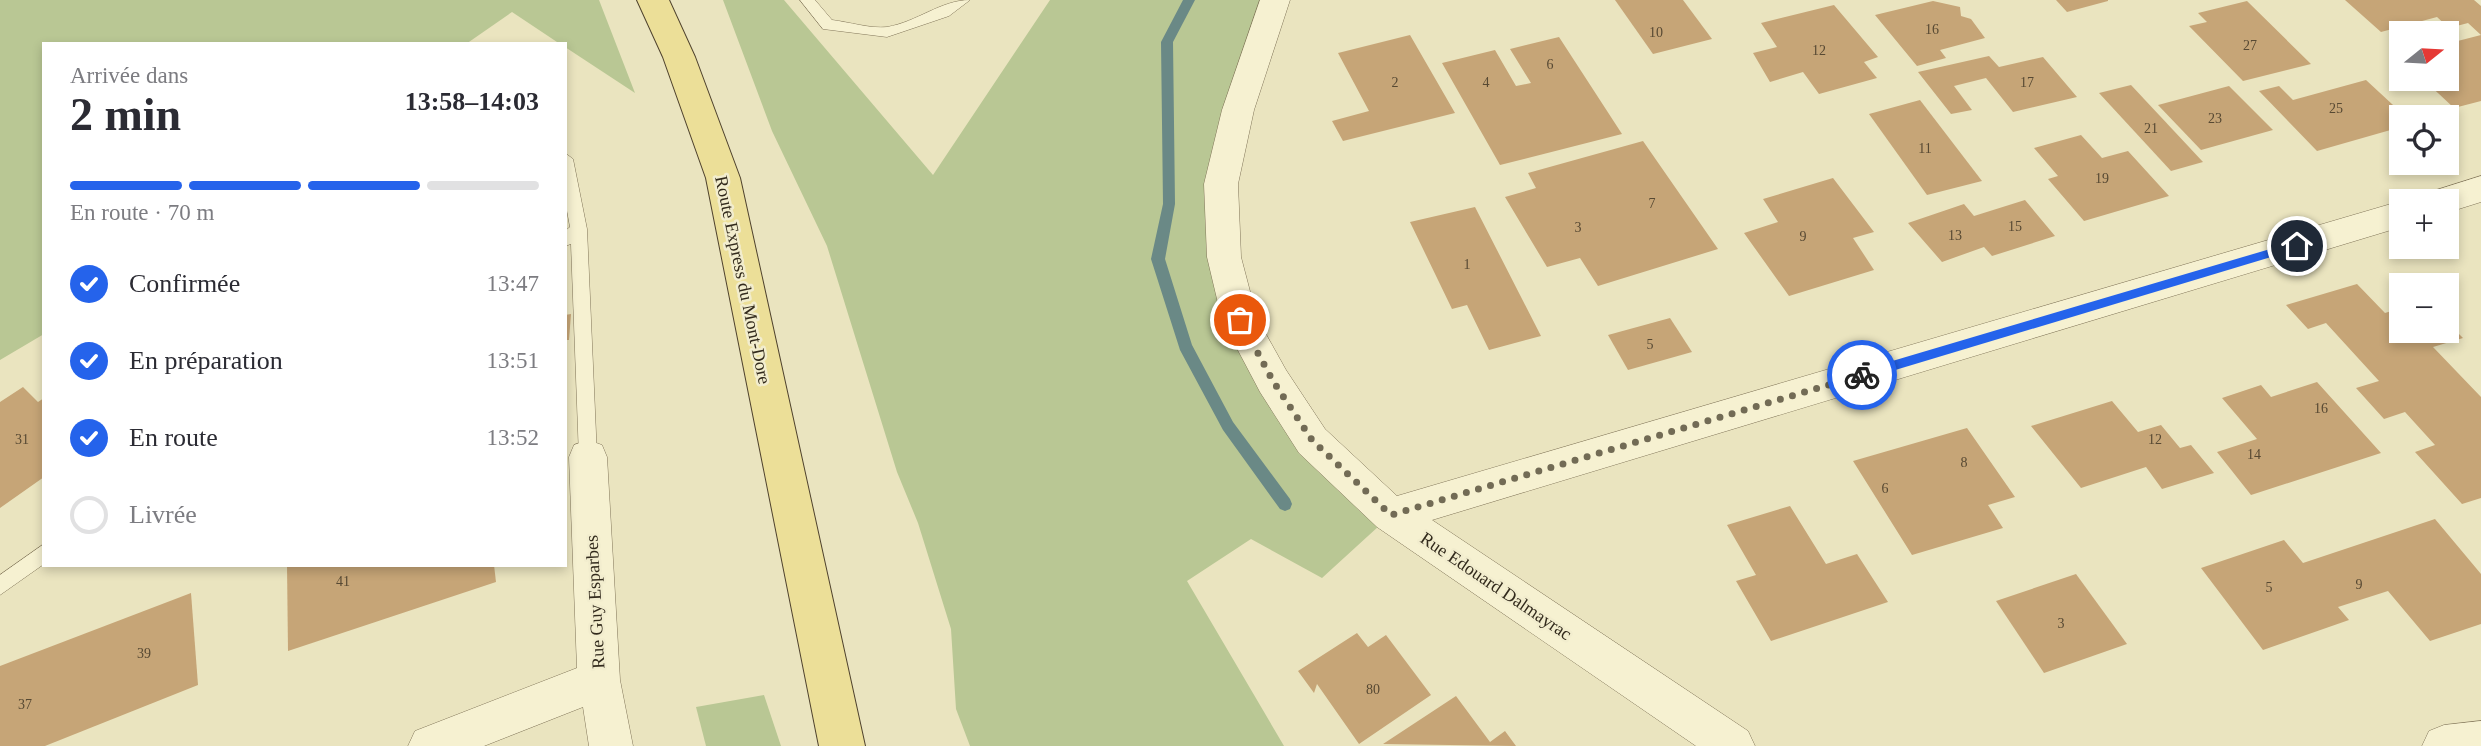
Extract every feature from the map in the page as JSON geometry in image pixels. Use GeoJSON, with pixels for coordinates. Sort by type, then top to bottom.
{"type":"FeatureCollection","features":[{"type":"Feature","properties":{"kind":"main road","name":"Route Express du Mont-Dore"},"geometry":{"type":"LineString","coordinates":[[653,0],[679,57],[723,178],[794,528],[842,746]]}},
{"type":"Feature","properties":{"kind":"street","name":"Rue Edouard Dalmayrac"},"geometry":{"type":"LineString","coordinates":[[1275,0],[1238,110],[1221,184],[1224,257],[1240,320],[1273,381],[1312,440],[1391,515],[1733,746]]}},
{"type":"Feature","properties":{"kind":"street"},"geometry":{"type":"LineString","coordinates":[[2459,196],[2481,189]]}},
{"type":"Feature","properties":{"kind":"street"},"geometry":{"type":"LineString","coordinates":[[1391,515],[2389,218]]}},
{"type":"Feature","properties":{"kind":"street","name":"Rue Guy Esparbes"},"geometry":{"type":"LineString","coordinates":[[588,457],[599,680],[611,746]]}},
{"type":"Feature","properties":{"kind":"street"},"geometry":{"type":"LineString","coordinates":[[430,746],[599,680]]}},
{"type":"Feature","properties":{"kind":"street"},"geometry":{"type":"LineString","coordinates":[[2444,746],[2481,743]]}},
{"type":"Feature","properties":{"kind":"lane"},"geometry":{"type":"LineString","coordinates":[[807,0],[828,25],[887,32],[944,12],[963,0]]}},
{"type":"Feature","properties":{"kind":"lane"},"geometry":{"type":"LineString","coordinates":[[567,181],[588,457]]}},
{"type":"Feature","properties":{"kind":"lane"},"geometry":{"type":"LineString","coordinates":[[0,586],[42,554]]}},
{"type":"Feature","properties":{"kind":"green space"},"geometry":{"type":"Polygon","coordinates":[[[0,0],[599,0],[635,93],[567,48],[567,42],[557,42],[512,12],[469,42],[42,42],[42,335],[0,360],[0,0]]]}},
{"type":"Feature","properties":{"kind":"green space"},"geometry":{"type":"Polygon","coordinates":[[[723,0],[784,0],[933,175],[1050,0],[1275,0],[1221,184],[1240,320],[1391,515],[1322,578],[1251,539],[1187,581],[1284,746],[970,746],[956,709],[951,629],[918,523],[897,472],[827,246],[772,131],[723,0]]]}},
{"type":"Feature","properties":{"kind":"green space"},"geometry":{"type":"Polygon","coordinates":[[[764,695],[781,746],[706,746],[696,707],[764,695]]]}},
{"type":"Feature","properties":{"kind":"building"},"geometry":{"type":"Polygon","coordinates":[[[1615,0],[1683,0],[1712,39],[1653,54],[1615,0]]]}},
{"type":"Feature","properties":{"kind":"building"},"geometry":{"type":"Polygon","coordinates":[[[2056,0],[2108,0],[2108,1],[2067,12],[2056,0]]]}},
{"type":"Feature","properties":{"kind":"building"},"geometry":{"type":"Polygon","coordinates":[[[2345,0],[2474,0],[2481,6],[2481,35],[2468,23],[2459,25],[2459,21],[2441,21],[2437,17],[2422,21],[2389,21],[2389,30],[2381,32],[2345,0]]]}},
{"type":"Feature","properties":{"kind":"building"},"geometry":{"type":"Polygon","coordinates":[[[1933,1],[1960,7],[1961,16],[1971,19],[1985,38],[1940,50],[1946,58],[1917,66],[1875,15],[1933,1]]]}},
{"type":"Feature","properties":{"kind":"building"},"geometry":{"type":"Polygon","coordinates":[[[2247,1],[2311,64],[2243,81],[2189,26],[2207,22],[2198,13],[2247,1]]]}},
{"type":"Feature","properties":{"kind":"building"},"geometry":{"type":"Polygon","coordinates":[[[1834,5],[1878,57],[1864,62],[1877,78],[1819,94],[1803,72],[1770,82],[1753,53],[1777,47],[1761,23],[1834,5]]]}},
{"type":"Feature","properties":{"kind":"building"},"geometry":{"type":"Polygon","coordinates":[[[1410,35],[1455,113],[1343,141],[1332,121],[1369,111],[1338,53],[1410,35]]]}},
{"type":"Feature","properties":{"kind":"building"},"geometry":{"type":"Polygon","coordinates":[[[2481,35],[2481,101],[2459,107],[2451,105],[2436,91],[2459,91],[2459,41],[2481,35]]]}},
{"type":"Feature","properties":{"kind":"building"},"geometry":{"type":"Polygon","coordinates":[[[1559,37],[1622,134],[1500,165],[1442,63],[1495,50],[1516,86],[1531,83],[1510,49],[1559,37]]]}},
{"type":"Feature","properties":{"kind":"building"},"geometry":{"type":"Polygon","coordinates":[[[1989,56],[1999,67],[2043,57],[2077,97],[2013,112],[1986,78],[1954,86],[1972,110],[1951,114],[1918,72],[1989,56]]]}},
{"type":"Feature","properties":{"kind":"building"},"geometry":{"type":"Polygon","coordinates":[[[2366,80],[2393,105],[2389,105],[2389,130],[2317,151],[2259,91],[2279,86],[2293,100],[2366,80]]]}},
{"type":"Feature","properties":{"kind":"building"},"geometry":{"type":"Polygon","coordinates":[[[2131,85],[2203,162],[2171,171],[2099,93],[2131,85]]]}},
{"type":"Feature","properties":{"kind":"building"},"geometry":{"type":"Polygon","coordinates":[[[2229,86],[2273,130],[2201,150],[2158,105],[2229,86]]]}},
{"type":"Feature","properties":{"kind":"building"},"geometry":{"type":"Polygon","coordinates":[[[1920,100],[1982,181],[1927,195],[1869,114],[1920,100]]]}},
{"type":"Feature","properties":{"kind":"building"},"geometry":{"type":"Polygon","coordinates":[[[2081,135],[2102,158],[2128,151],[2169,196],[2084,221],[2048,179],[2058,176],[2034,148],[2081,135]]]}},
{"type":"Feature","properties":{"kind":"building"},"geometry":{"type":"Polygon","coordinates":[[[1643,141],[1718,249],[1598,286],[1580,258],[1547,267],[1505,197],[1536,188],[1528,173],[1643,141]]]}},
{"type":"Feature","properties":{"kind":"building"},"geometry":{"type":"Polygon","coordinates":[[[1833,178],[1874,232],[1853,238],[1874,270],[1789,296],[1744,233],[1778,222],[1763,199],[1833,178]]]}},
{"type":"Feature","properties":{"kind":"building"},"geometry":{"type":"Polygon","coordinates":[[[2025,200],[2055,236],[1992,256],[1984,247],[1942,262],[1908,223],[1964,204],[1974,216],[2025,200]]]}},
{"type":"Feature","properties":{"kind":"building"},"geometry":{"type":"Polygon","coordinates":[[[1475,207],[1541,336],[1489,350],[1467,305],[1452,309],[1410,222],[1475,207]]]}},
{"type":"Feature","properties":{"kind":"building"},"geometry":{"type":"Polygon","coordinates":[[[2357,284],[2385,313],[2389,312],[2389,343],[2446,343],[2433,347],[2481,397],[2481,498],[2462,504],[2415,452],[2435,445],[2405,412],[2384,419],[2356,388],[2379,381],[2326,323],[2308,329],[2286,305],[2357,284]]]}},
{"type":"Feature","properties":{"kind":"building"},"geometry":{"type":"Polygon","coordinates":[[[571,314],[569,340],[567,340],[567,315],[571,314]]]}},
{"type":"Feature","properties":{"kind":"building"},"geometry":{"type":"Polygon","coordinates":[[[1670,318],[1692,352],[1628,370],[1608,335],[1670,318]]]}},
{"type":"Feature","properties":{"kind":"building"},"geometry":{"type":"Polygon","coordinates":[[[2317,382],[2381,453],[2251,495],[2217,452],[2257,439],[2222,398],[2261,385],[2271,397],[2317,382]]]}},
{"type":"Feature","properties":{"kind":"building"},"geometry":{"type":"Polygon","coordinates":[[[23,387],[38,402],[42,399],[42,478],[0,508],[0,402],[23,387]]]}},
{"type":"Feature","properties":{"kind":"building"},"geometry":{"type":"Polygon","coordinates":[[[2112,401],[2138,432],[2161,425],[2180,448],[2191,445],[2214,473],[2162,489],[2146,467],[2081,488],[2031,426],[2112,401]]]}},
{"type":"Feature","properties":{"kind":"building"},"geometry":{"type":"Polygon","coordinates":[[[1967,428],[2015,497],[1988,505],[2003,528],[1912,555],[1853,461],[1967,428]]]}},
{"type":"Feature","properties":{"kind":"building"},"geometry":{"type":"Polygon","coordinates":[[[1790,506],[1826,564],[1857,554],[1888,602],[1771,641],[1736,581],[1756,575],[1727,525],[1790,506]]]}},
{"type":"Feature","properties":{"kind":"building"},"geometry":{"type":"Polygon","coordinates":[[[2435,519],[2481,574],[2481,624],[2430,641],[2388,591],[2338,607],[2349,620],[2263,650],[2201,568],[2284,540],[2303,563],[2435,519]]]}},
{"type":"Feature","properties":{"kind":"building"},"geometry":{"type":"Polygon","coordinates":[[[287,567],[494,567],[496,582],[288,651],[287,567]]]}},
{"type":"Feature","properties":{"kind":"building"},"geometry":{"type":"Polygon","coordinates":[[[2076,574],[2127,644],[2044,673],[1996,601],[2076,574]]]}},
{"type":"Feature","properties":{"kind":"building"},"geometry":{"type":"Polygon","coordinates":[[[191,593],[198,685],[45,746],[0,746],[0,666],[191,593]]]}},
{"type":"Feature","properties":{"kind":"building"},"geometry":{"type":"Polygon","coordinates":[[[1357,633],[1368,647],[1386,635],[1431,695],[1359,744],[1317,684],[1314,693],[1298,671],[1357,633]]]}},
{"type":"Feature","properties":{"kind":"building"},"geometry":{"type":"Polygon","coordinates":[[[1456,696],[1490,742],[1505,731],[1516,746],[1383,744],[1456,696]]]}},
{"type":"Feature","properties":{"kind":"waterway"},"geometry":{"type":"LineString","coordinates":[[1189,0],[1167,42],[1169,204],[1158,259],[1185,346],[1228,426],[1285,504]]}},
{"type":"Feature","properties":{"kind":"way so far"},"geometry":{"type":"LineString","coordinates":[[1240,320],[1273,381],[1312,440],[1391,515],[1862,375]]}},
{"type":"Feature","properties":{"kind":"route"},"geometry":{"type":"LineString","coordinates":[[1862,375],[2297,246]]}}]}
